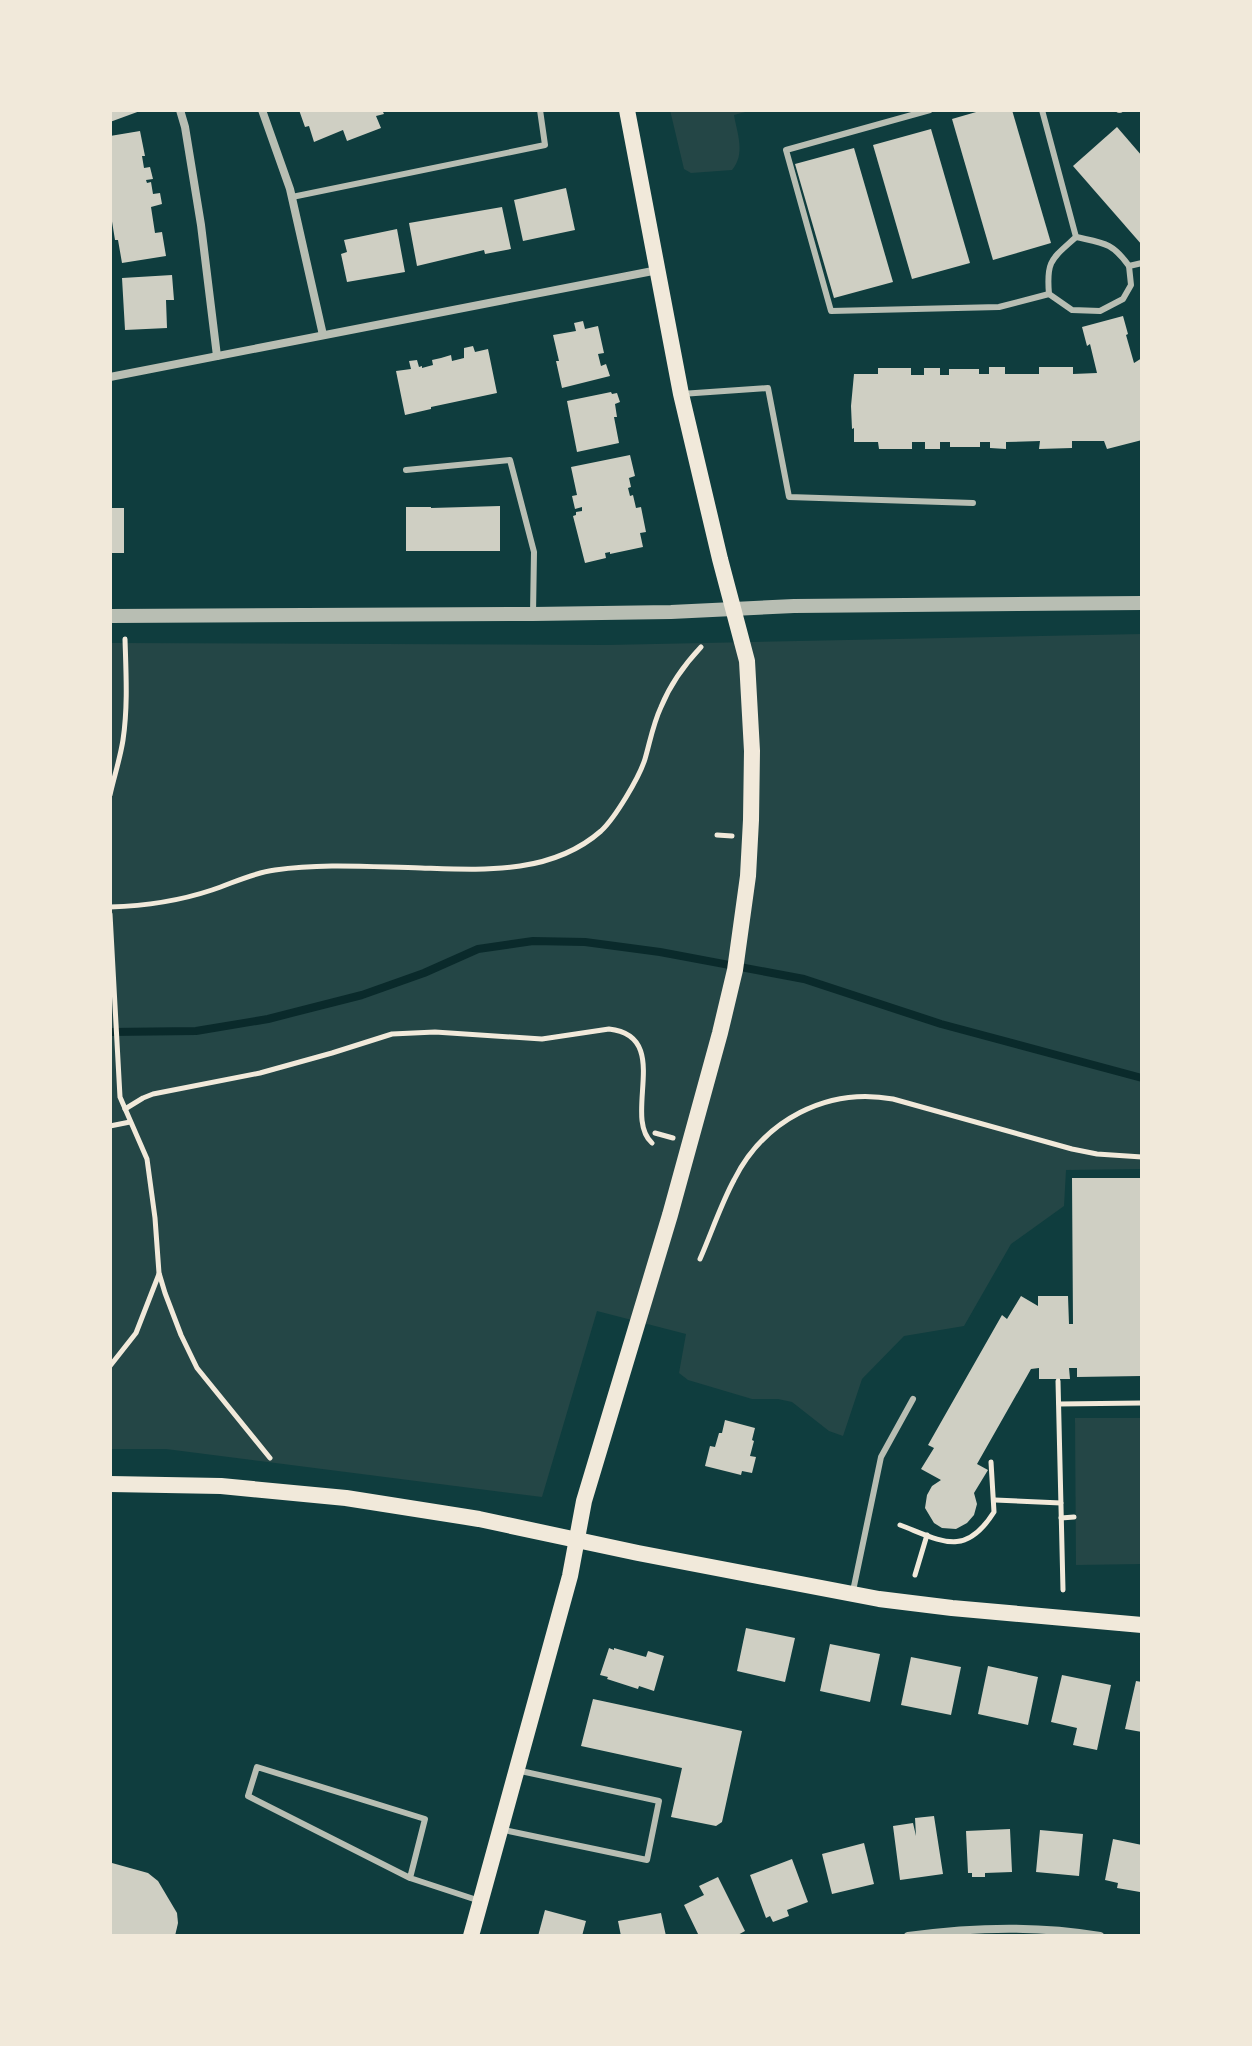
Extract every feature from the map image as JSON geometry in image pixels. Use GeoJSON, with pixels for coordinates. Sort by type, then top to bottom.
{"type":"FeatureCollection","features":[{"type":"Feature","properties":{"kind":"main road"},"geometry":{"type":"LineString","coordinates":[[471,1936],[570,1576],[584,1501],[670,1215],[728,1001],[740,938],[751,846],[751,721],[747,661],[681,394],[627,110]]}},
{"type":"Feature","properties":{"kind":"main road"},"geometry":{"type":"LineString","coordinates":[[110,1484],[221,1486],[346,1498],[436,1511],[852,1594],[952,1608],[1142,1625]]}},
{"type":"Feature","properties":{"kind":"street"},"geometry":{"type":"LineString","coordinates":[[180,110],[201,225],[217,356]]}},
{"type":"Feature","properties":{"kind":"street"},"geometry":{"type":"LineString","coordinates":[[262,110],[292,197],[323,335]]}},
{"type":"Feature","properties":{"kind":"street"},"geometry":{"type":"LineString","coordinates":[[110,377],[659,270]]}},
{"type":"Feature","properties":{"kind":"street"},"geometry":{"type":"LineString","coordinates":[[110,616],[533,614],[794,606],[1142,603]]}},
{"type":"Feature","properties":{"kind":"street"},"geometry":{"type":"LineString","coordinates":[[908,1936],[992,1927],[1100,1936]]}},
{"type":"Feature","properties":{"kind":"lane"},"geometry":{"type":"LineString","coordinates":[[292,197],[545,145],[540,110]]}},
{"type":"Feature","properties":{"kind":"lane"},"geometry":{"type":"LineString","coordinates":[[930,110],[786,150],[831,311],[999,307],[1049,294],[1072,310],[1100,311],[1123,299],[1131,285],[1129,266],[1118,250],[1076,237]]}},
{"type":"Feature","properties":{"kind":"lane"},"geometry":{"type":"LineString","coordinates":[[1042,110],[1076,237]]}},
{"type":"Feature","properties":{"kind":"lane"},"geometry":{"type":"LineString","coordinates":[[1049,294],[1048,273],[1054,257],[1076,237]]}},
{"type":"Feature","properties":{"kind":"lane"},"geometry":{"type":"LineString","coordinates":[[1129,266],[1142,263]]}},
{"type":"Feature","properties":{"kind":"lane"},"geometry":{"type":"LineString","coordinates":[[681,394],[768,388],[789,497],[973,503]]}},
{"type":"Feature","properties":{"kind":"lane"},"geometry":{"type":"LineString","coordinates":[[406,470],[510,460],[534,552],[533,614]]}},
{"type":"Feature","properties":{"kind":"lane"},"geometry":{"type":"LineString","coordinates":[[852,1594],[881,1457],[913,1399]]}},
{"type":"Feature","properties":{"kind":"lane"},"geometry":{"type":"LineString","coordinates":[[410,1878],[425,1819],[257,1767],[248,1796],[410,1878],[480,1901]]}},
{"type":"Feature","properties":{"kind":"lane"},"geometry":{"type":"LineString","coordinates":[[500,1829],[647,1860],[659,1801],[516,1770]]}},
{"type":"Feature","properties":{"kind":"path"},"geometry":{"type":"LineString","coordinates":[[110,795],[123,741],[127,708],[125,639]]}},
{"type":"Feature","properties":{"kind":"path"},"geometry":{"type":"LineString","coordinates":[[110,907],[143,906],[195,895],[271,870],[339,866],[494,870],[540,862],[571,851],[601,831],[614,815],[641,770],[667,694],[685,665],[701,647]]}},
{"type":"Feature","properties":{"kind":"path"},"geometry":{"type":"LineString","coordinates":[[110,914],[120,1097],[147,1159],[159,1273],[197,1368],[270,1458]]}},
{"type":"Feature","properties":{"kind":"path"},"geometry":{"type":"LineString","coordinates":[[125,1109],[153,1094],[260,1073],[392,1034],[435,1032],[542,1039],[609,1029],[632,1037],[641,1049],[643,1121],[648,1140],[652,1143]]}},
{"type":"Feature","properties":{"kind":"path"},"geometry":{"type":"LineString","coordinates":[[700,1259],[734,1179],[758,1146],[799,1112],[846,1096],[893,1099],[1072,1149],[1142,1157]]}},
{"type":"Feature","properties":{"kind":"path"},"geometry":{"type":"LineString","coordinates":[[110,1126],[130,1122]]}},
{"type":"Feature","properties":{"kind":"path"},"geometry":{"type":"LineString","coordinates":[[110,1366],[136,1333],[159,1273]]}},
{"type":"Feature","properties":{"kind":"path"},"geometry":{"type":"LineString","coordinates":[[1058,1381],[1063,1590]]}},
{"type":"Feature","properties":{"kind":"path"},"geometry":{"type":"LineString","coordinates":[[1059,1404],[1142,1403]]}},
{"type":"Feature","properties":{"kind":"path"},"geometry":{"type":"LineString","coordinates":[[900,1525],[944,1542],[968,1539],[977,1534],[994,1512],[991,1462]]}},
{"type":"Feature","properties":{"kind":"path"},"geometry":{"type":"LineString","coordinates":[[995,1500],[1061,1503]]}},
{"type":"Feature","properties":{"kind":"path"},"geometry":{"type":"LineString","coordinates":[[1061,1518],[1074,1517]]}},
{"type":"Feature","properties":{"kind":"path"},"geometry":{"type":"LineString","coordinates":[[915,1575],[927,1535]]}},
{"type":"Feature","properties":{"kind":"shaded area"},"geometry":{"type":"Polygon","coordinates":[[[670,110],[753,110],[734,115],[740,150],[732,170],[691,173],[684,169],[670,110]]]}},
{"type":"Feature","properties":{"kind":"shaded area"},"geometry":{"type":"Polygon","coordinates":[[[1142,634],[1142,1169],[1066,1170],[1064,1206],[1011,1244],[964,1326],[904,1336],[862,1379],[843,1436],[829,1431],[792,1402],[752,1399],[688,1380],[679,1373],[686,1334],[597,1311],[542,1497],[166,1449],[110,1449],[110,643],[607,645],[1142,634]]]}},
{"type":"Feature","properties":{"kind":"shaded area"},"geometry":{"type":"Polygon","coordinates":[[[1075,1418],[1142,1418],[1142,1564],[1076,1565],[1075,1418]]]}},
{"type":"Feature","properties":{"kind":"building"},"geometry":{"type":"Polygon","coordinates":[[[110,110],[140,110],[140,111],[110,122],[110,110]]]}},
{"type":"Feature","properties":{"kind":"building"},"geometry":{"type":"Polygon","coordinates":[[[299,110],[382,110],[384,114],[376,116],[381,128],[347,141],[343,130],[314,142],[299,110]]]}},
{"type":"Feature","properties":{"kind":"building"},"geometry":{"type":"Polygon","coordinates":[[[983,110],[1012,110],[1051,243],[993,260],[952,119],[983,110]]]}},
{"type":"Feature","properties":{"kind":"building"},"geometry":{"type":"Polygon","coordinates":[[[1117,127],[1142,156],[1142,245],[1073,166],[1117,127]]]}},
{"type":"Feature","properties":{"kind":"building"},"geometry":{"type":"Polygon","coordinates":[[[931,129],[970,263],[912,279],[873,145],[931,129]]]}},
{"type":"Feature","properties":{"kind":"building"},"geometry":{"type":"Polygon","coordinates":[[[140,131],[144,168],[150,167],[153,179],[146,180],[147,183],[151,182],[153,194],[160,193],[162,204],[151,207],[155,233],[162,232],[166,256],[122,263],[110,209],[110,136],[140,131]]]}},
{"type":"Feature","properties":{"kind":"building"},"geometry":{"type":"Polygon","coordinates":[[[854,148],[893,282],[834,298],[795,164],[854,148]]]}},
{"type":"Feature","properties":{"kind":"building"},"geometry":{"type":"Polygon","coordinates":[[[566,188],[575,230],[523,241],[514,200],[566,188]]]}},
{"type":"Feature","properties":{"kind":"building"},"geometry":{"type":"Polygon","coordinates":[[[502,207],[511,249],[485,254],[484,250],[417,266],[409,223],[502,207]]]}},
{"type":"Feature","properties":{"kind":"building"},"geometry":{"type":"Polygon","coordinates":[[[397,229],[405,272],[347,282],[341,254],[347,252],[344,240],[397,229]]]}},
{"type":"Feature","properties":{"kind":"building"},"geometry":{"type":"Polygon","coordinates":[[[172,275],[174,300],[166,300],[167,328],[125,330],[122,278],[172,275]]]}},
{"type":"Feature","properties":{"kind":"building"},"geometry":{"type":"Polygon","coordinates":[[[1123,316],[1134,363],[1142,358],[1142,440],[1107,449],[1104,441],[1072,441],[1072,448],[1039,449],[1040,441],[1006,442],[1006,449],[990,448],[990,442],[980,442],[980,447],[950,447],[950,442],[940,442],[940,449],[925,449],[925,442],[912,442],[912,449],[879,449],[878,442],[854,442],[851,406],[854,374],[878,374],[878,368],[911,368],[911,375],[924,375],[924,368],[940,368],[940,375],[949,375],[949,369],[979,369],[979,374],[989,374],[989,367],[1005,367],[1005,374],[1039,374],[1039,367],[1073,367],[1073,374],[1097,373],[1082,327],[1123,316]]]}},
{"type":"Feature","properties":{"kind":"building"},"geometry":{"type":"Polygon","coordinates":[[[583,321],[585,329],[598,326],[604,353],[598,354],[601,366],[606,364],[610,376],[562,388],[553,335],[576,331],[574,323],[583,321]]]}},
{"type":"Feature","properties":{"kind":"building"},"geometry":{"type":"Polygon","coordinates":[[[473,346],[475,352],[488,349],[497,393],[405,415],[396,371],[411,369],[409,361],[417,360],[422,368],[433,365],[432,360],[451,355],[452,361],[464,358],[464,348],[473,346]]]}},
{"type":"Feature","properties":{"kind":"building"},"geometry":{"type":"Polygon","coordinates":[[[617,393],[620,402],[615,404],[617,417],[614,417],[619,443],[577,452],[567,401],[617,393]]]}},
{"type":"Feature","properties":{"kind":"building"},"geometry":{"type":"Polygon","coordinates":[[[630,455],[635,476],[629,478],[631,487],[628,488],[636,508],[641,507],[646,532],[640,533],[643,547],[605,553],[606,558],[585,563],[573,516],[582,511],[582,507],[575,509],[572,496],[577,495],[571,467],[630,455]]]}},
{"type":"Feature","properties":{"kind":"building"},"geometry":{"type":"Polygon","coordinates":[[[500,506],[500,551],[406,551],[406,507],[500,506]]]}},
{"type":"Feature","properties":{"kind":"building"},"geometry":{"type":"Polygon","coordinates":[[[110,508],[124,508],[124,553],[110,553],[110,508]]]}},
{"type":"Feature","properties":{"kind":"building"},"geometry":{"type":"Polygon","coordinates":[[[1072,1178],[1142,1178],[1142,1376],[1077,1377],[1077,1368],[1069,1368],[1070,1379],[1039,1379],[1039,1368],[1031,1369],[977,1464],[988,1470],[974,1493],[977,1504],[974,1515],[956,1529],[942,1528],[934,1523],[925,1508],[932,1486],[941,1480],[921,1469],[934,1448],[928,1445],[1002,1315],[1007,1319],[1021,1296],[1038,1306],[1038,1296],[1068,1296],[1069,1324],[1073,1324],[1072,1178]]]}},
{"type":"Feature","properties":{"kind":"building"},"geometry":{"type":"Polygon","coordinates":[[[725,1420],[755,1428],[750,1456],[756,1457],[752,1473],[742,1471],[741,1475],[705,1466],[710,1446],[715,1447],[725,1420]]]}},
{"type":"Feature","properties":{"kind":"building"},"geometry":{"type":"Polygon","coordinates":[[[746,1628],[795,1638],[785,1682],[737,1671],[746,1628]]]}},
{"type":"Feature","properties":{"kind":"building"},"geometry":{"type":"Polygon","coordinates":[[[830,1644],[880,1654],[870,1702],[820,1691],[830,1644]]]}},
{"type":"Feature","properties":{"kind":"building"},"geometry":{"type":"Polygon","coordinates":[[[609,1648],[646,1657],[648,1651],[664,1656],[654,1691],[639,1686],[638,1689],[600,1675],[609,1648]]]}},
{"type":"Feature","properties":{"kind":"building"},"geometry":{"type":"Polygon","coordinates":[[[911,1657],[961,1667],[951,1715],[901,1705],[911,1657]]]}},
{"type":"Feature","properties":{"kind":"building"},"geometry":{"type":"Polygon","coordinates":[[[988,1666],[1038,1677],[1028,1725],[978,1714],[988,1666]]]}},
{"type":"Feature","properties":{"kind":"building"},"geometry":{"type":"Polygon","coordinates":[[[1062,1675],[1111,1685],[1097,1750],[1073,1745],[1077,1728],[1051,1722],[1062,1675]]]}},
{"type":"Feature","properties":{"kind":"building"},"geometry":{"type":"Polygon","coordinates":[[[1136,1681],[1142,1682],[1142,1732],[1125,1729],[1136,1681]]]}},
{"type":"Feature","properties":{"kind":"building"},"geometry":{"type":"Polygon","coordinates":[[[593,1699],[742,1731],[722,1822],[716,1826],[671,1817],[682,1768],[581,1746],[593,1699]]]}},
{"type":"Feature","properties":{"kind":"building"},"geometry":{"type":"Polygon","coordinates":[[[934,1816],[943,1874],[900,1880],[893,1826],[913,1823],[916,1836],[915,1818],[934,1816]]]}},
{"type":"Feature","properties":{"kind":"building"},"geometry":{"type":"Polygon","coordinates":[[[1010,1829],[1012,1872],[972,1877],[972,1873],[968,1873],[966,1831],[1010,1829]]]}},
{"type":"Feature","properties":{"kind":"building"},"geometry":{"type":"Polygon","coordinates":[[[1040,1830],[1083,1834],[1079,1876],[1036,1872],[1040,1830]]]}},
{"type":"Feature","properties":{"kind":"building"},"geometry":{"type":"Polygon","coordinates":[[[1113,1839],[1142,1845],[1140,1892],[1117,1888],[1118,1883],[1105,1880],[1113,1839]]]}},
{"type":"Feature","properties":{"kind":"building"},"geometry":{"type":"Polygon","coordinates":[[[864,1843],[874,1884],[832,1894],[822,1854],[864,1843]]]}},
{"type":"Feature","properties":{"kind":"building"},"geometry":{"type":"Polygon","coordinates":[[[792,1859],[808,1902],[787,1910],[789,1916],[773,1922],[770,1916],[766,1918],[750,1875],[792,1859]]]}},
{"type":"Feature","properties":{"kind":"building"},"geometry":{"type":"Polygon","coordinates":[[[112,1863],[148,1873],[158,1881],[177,1913],[175,1936],[110,1936],[112,1863]]]}},
{"type":"Feature","properties":{"kind":"building"},"geometry":{"type":"Polygon","coordinates":[[[718,1877],[745,1931],[736,1936],[699,1936],[684,1905],[704,1895],[699,1886],[718,1877]]]}},
{"type":"Feature","properties":{"kind":"building"},"geometry":{"type":"Polygon","coordinates":[[[545,1910],[586,1921],[582,1936],[538,1936],[545,1910]]]}},
{"type":"Feature","properties":{"kind":"building"},"geometry":{"type":"Polygon","coordinates":[[[661,1913],[666,1936],[621,1936],[618,1921],[661,1913]]]}},
{"type":"Feature","properties":{"kind":"waterway"},"geometry":{"type":"LineString","coordinates":[[110,1032],[196,1031],[268,1019],[362,995],[424,973],[478,949],[533,941],[585,942],[660,952],[804,979],[941,1024],[1142,1078]]}}]}
